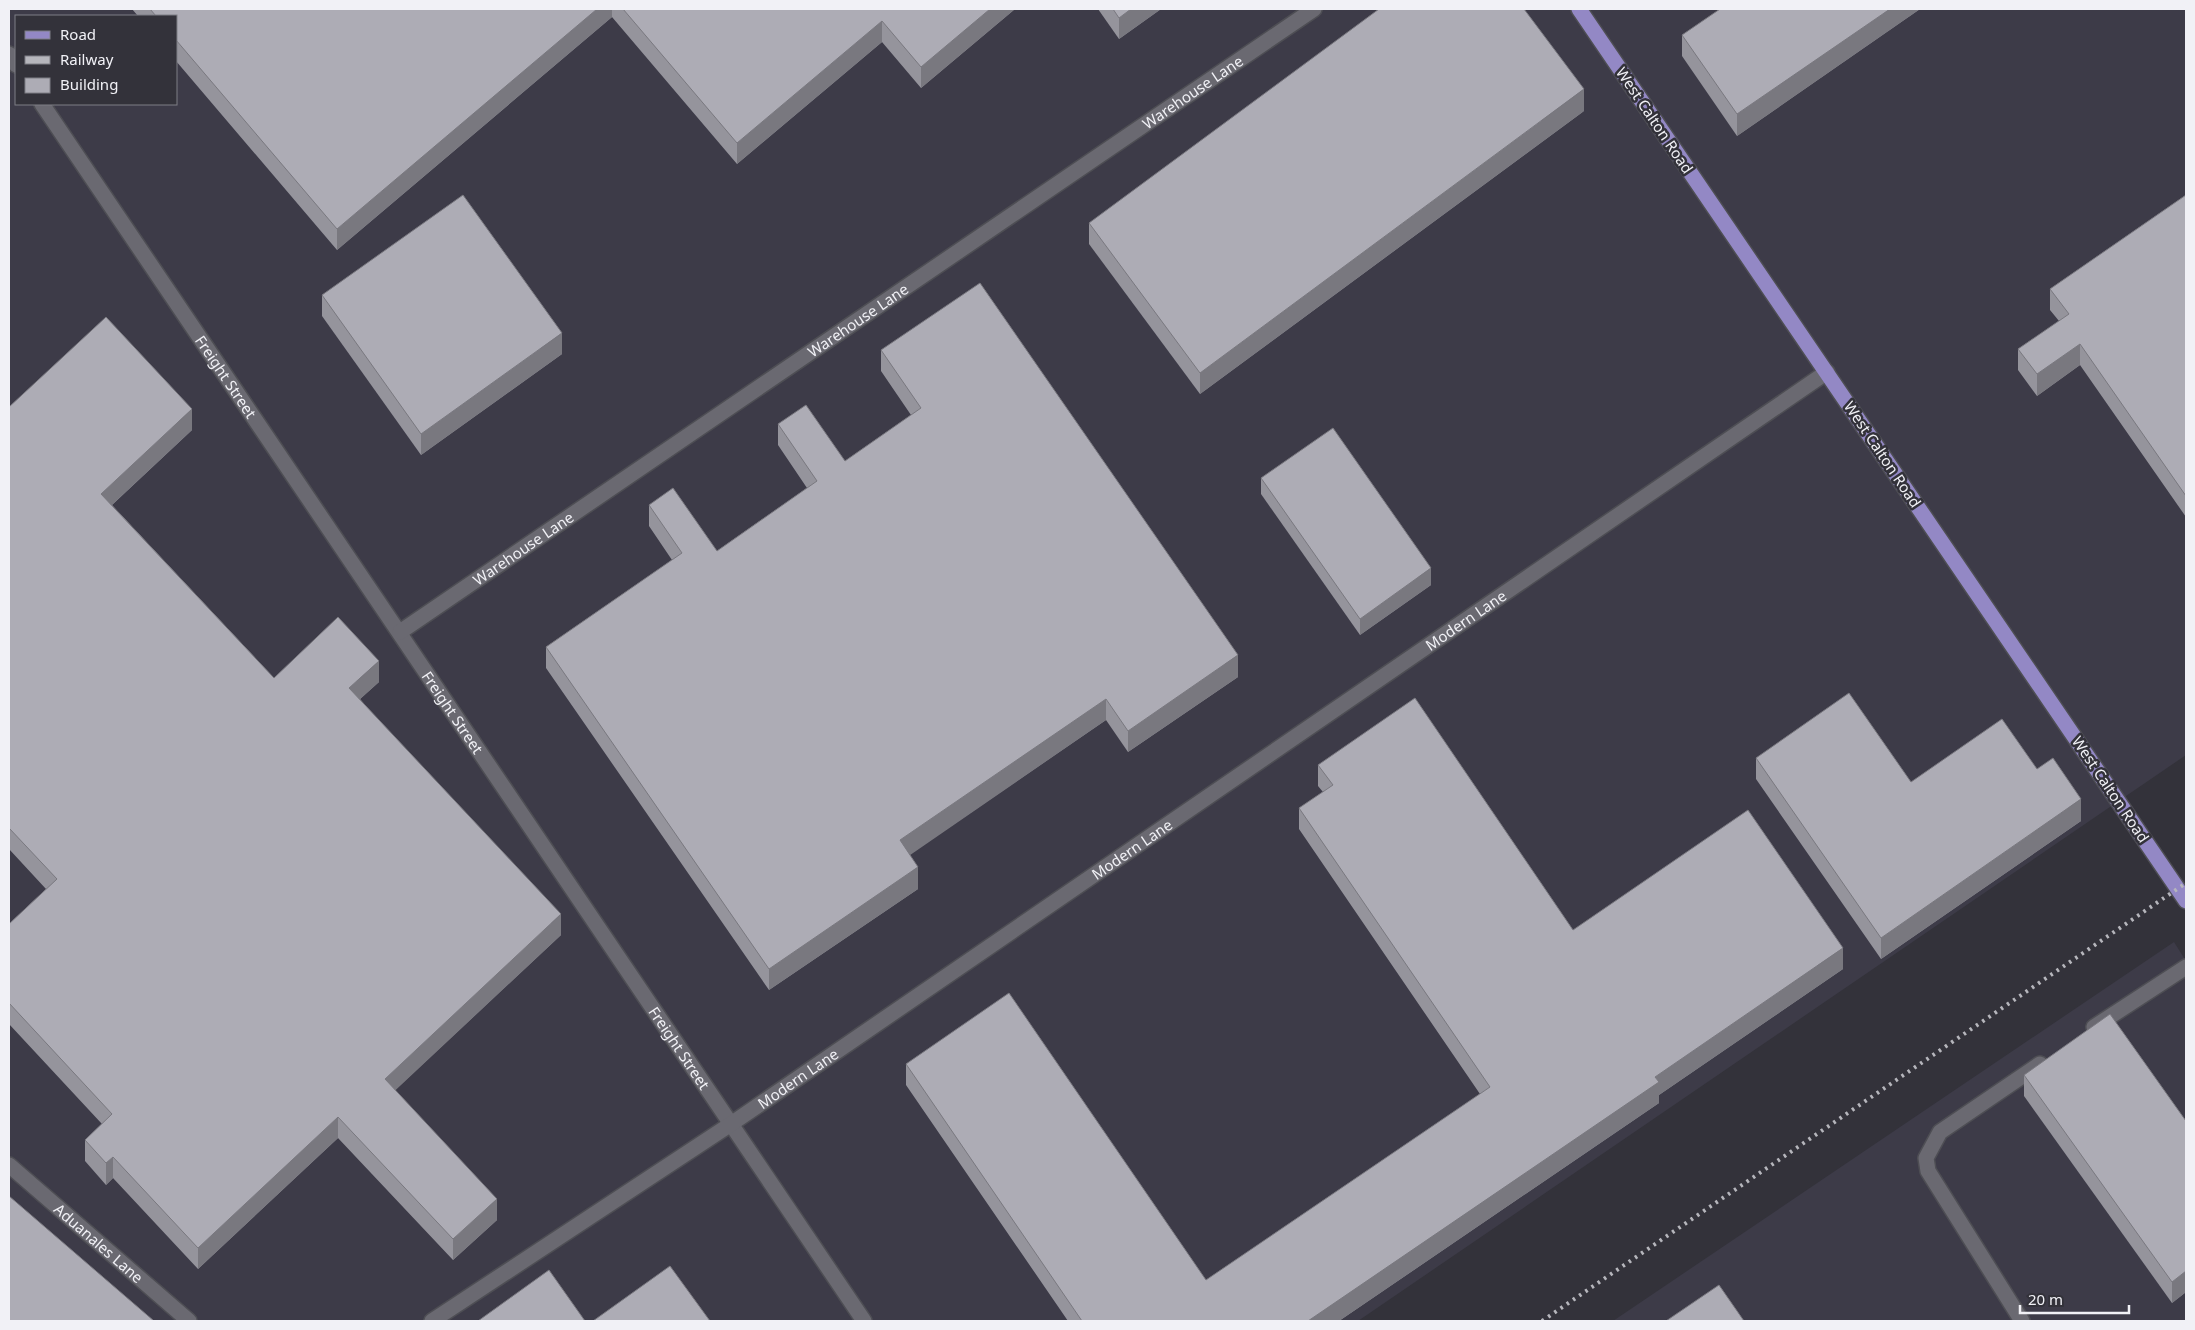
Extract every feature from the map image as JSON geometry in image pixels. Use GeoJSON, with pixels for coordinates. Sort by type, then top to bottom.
{"type":"FeatureCollection","features":[{"type":"Feature","properties":{"kind":"main road","name":"West Calton Road"},"geometry":{"type":"LineString","coordinates":[[1579,9],[2186,901]]}},
{"type":"Feature","properties":{"kind":"street","name":"Warehouse Lane"},"geometry":{"type":"LineString","coordinates":[[400,632],[1314,9]]}},
{"type":"Feature","properties":{"kind":"street","name":"Freight Street"},"geometry":{"type":"LineString","coordinates":[[43,105],[864,1321]]}},
{"type":"Feature","properties":{"kind":"street","name":"Modern Lane"},"geometry":{"type":"LineString","coordinates":[[432,1321],[731,1124],[1827,372]]}},
{"type":"Feature","properties":{"kind":"street"},"geometry":{"type":"LineString","coordinates":[[2081,1036],[2186,967]]}},
{"type":"Feature","properties":{"kind":"street"},"geometry":{"type":"LineString","coordinates":[[2022,1321],[1928,1171],[1926,1158],[1940,1132],[2056,1053]]}},
{"type":"Feature","properties":{"kind":"street","name":"Aduanales Lane"},"geometry":{"type":"LineString","coordinates":[[9,1165],[189,1321]]}},
{"type":"Feature","properties":{"kind":"shaded area"},"geometry":{"type":"Polygon","coordinates":[[[9,9],[2186,9],[2186,755],[1358,1321],[9,1321],[9,9]]]}},
{"type":"Feature","properties":{"kind":"shaded area"},"geometry":{"type":"Polygon","coordinates":[[[2174,942],[2186,961],[2186,1321],[1613,1321],[2174,942]]]}},
{"type":"Feature","properties":{"kind":"building"},"geometry":{"type":"Polygon","coordinates":[[[150,9],[597,9],[337,229],[178,42],[178,15],[155,15],[150,9]]]}},
{"type":"Feature","properties":{"kind":"building"},"geometry":{"type":"Polygon","coordinates":[[[623,9],[990,9],[921,67],[882,21],[737,143],[623,9]]]}},
{"type":"Feature","properties":{"kind":"building"},"geometry":{"type":"Polygon","coordinates":[[[1113,9],[1131,9],[1119,18],[1113,9]]]}},
{"type":"Feature","properties":{"kind":"building"},"geometry":{"type":"Polygon","coordinates":[[[1379,9],[1524,9],[1584,89],[1200,373],[1089,223],[1379,9]]]}},
{"type":"Feature","properties":{"kind":"building"},"geometry":{"type":"Polygon","coordinates":[[[1720,9],[1890,9],[1737,114],[1682,35],[1720,9]]]}},
{"type":"Feature","properties":{"kind":"building"},"geometry":{"type":"Polygon","coordinates":[[[463,195],[562,333],[421,434],[322,295],[463,195]]]}},
{"type":"Feature","properties":{"kind":"building"},"geometry":{"type":"Polygon","coordinates":[[[2186,195],[2186,496],[2080,344],[2037,374],[2018,349],[2069,314],[2050,289],[2186,195]]]}},
{"type":"Feature","properties":{"kind":"building"},"geometry":{"type":"Polygon","coordinates":[[[980,283],[1238,655],[1128,731],[1106,699],[900,840],[918,867],[769,969],[546,647],[682,553],[649,505],[673,488],[717,551],[817,481],[778,424],[806,405],[845,461],[921,408],[881,350],[980,283]]]}},
{"type":"Feature","properties":{"kind":"building"},"geometry":{"type":"Polygon","coordinates":[[[106,317],[192,409],[101,494],[274,678],[338,617],[379,661],[349,688],[561,914],[385,1079],[497,1199],[453,1239],[338,1117],[198,1248],[113,1157],[106,1163],[85,1140],[112,1114],[9,1003],[9,924],[57,879],[9,828],[9,407],[106,317]]]}},
{"type":"Feature","properties":{"kind":"building"},"geometry":{"type":"Polygon","coordinates":[[[1333,428],[1431,568],[1360,619],[1261,478],[1333,428]]]}},
{"type":"Feature","properties":{"kind":"building"},"geometry":{"type":"Polygon","coordinates":[[[1849,693],[1911,782],[2002,719],[2037,769],[2053,758],[2081,799],[1881,938],[1756,758],[1849,693]]]}},
{"type":"Feature","properties":{"kind":"building"},"geometry":{"type":"Polygon","coordinates":[[[1415,698],[1573,930],[1748,810],[1843,948],[1655,1077],[1659,1082],[1308,1321],[1082,1321],[906,1064],[1009,993],[1206,1280],[1490,1087],[1299,808],[1333,785],[1318,765],[1415,698]]]}},
{"type":"Feature","properties":{"kind":"building"},"geometry":{"type":"Polygon","coordinates":[[[2110,1014],[2186,1121],[2186,1271],[2172,1282],[2024,1075],[2110,1014]]]}},
{"type":"Feature","properties":{"kind":"building"},"geometry":{"type":"Polygon","coordinates":[[[9,1196],[154,1321],[9,1321],[9,1196]]]}},
{"type":"Feature","properties":{"kind":"building"},"geometry":{"type":"Polygon","coordinates":[[[670,1266],[710,1321],[593,1321],[670,1266]]]}},
{"type":"Feature","properties":{"kind":"building"},"geometry":{"type":"Polygon","coordinates":[[[549,1270],[585,1321],[478,1321],[549,1270]]]}},
{"type":"Feature","properties":{"kind":"building"},"geometry":{"type":"Polygon","coordinates":[[[1719,1285],[1744,1321],[1666,1321],[1719,1285]]]}},
{"type":"Feature","properties":{"kind":"railway"},"geometry":{"type":"LineString","coordinates":[[1542,1321],[2186,883]]}}]}
